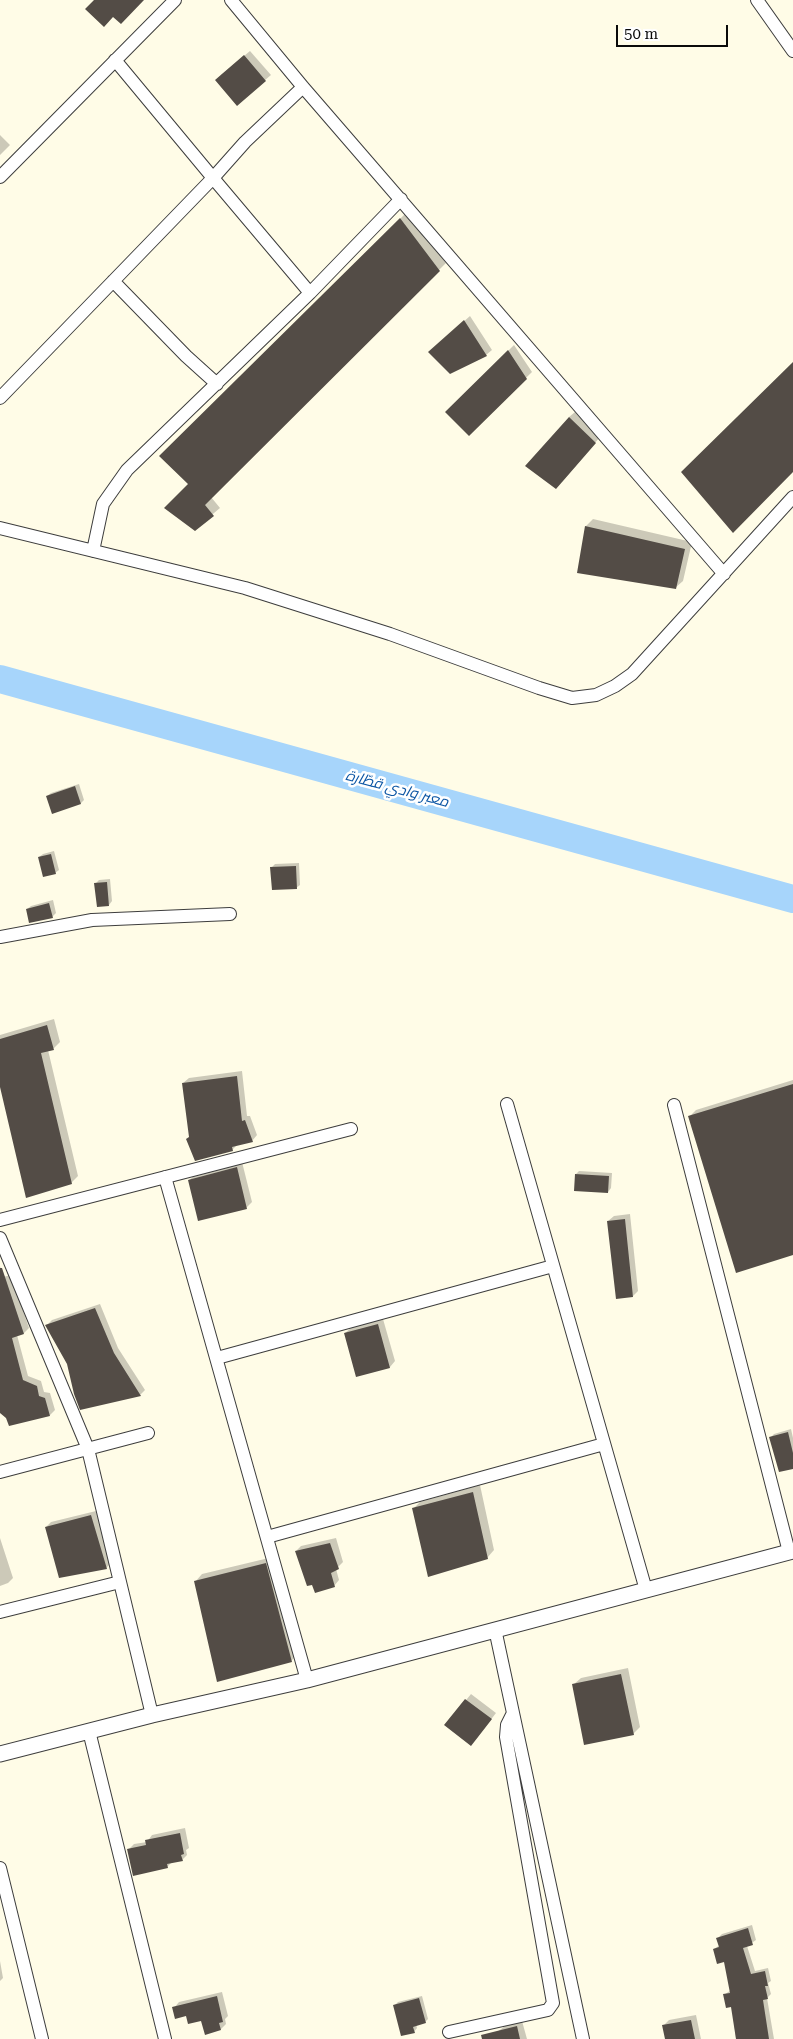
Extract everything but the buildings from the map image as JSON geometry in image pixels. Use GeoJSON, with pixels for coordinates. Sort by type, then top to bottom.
{"type":"FeatureCollection","features":[{"type":"Feature","properties":{"kind":"street"},"geometry":{"type":"LineString","coordinates":[[0,177],[174,0]]}},
{"type":"Feature","properties":{"kind":"street"},"geometry":{"type":"LineString","coordinates":[[231,0],[724,574]]}},
{"type":"Feature","properties":{"kind":"street"},"geometry":{"type":"LineString","coordinates":[[757,0],[793,50]]}},
{"type":"Feature","properties":{"kind":"street"},"geometry":{"type":"LineString","coordinates":[[115,60],[310,293]]}},
{"type":"Feature","properties":{"kind":"street"},"geometry":{"type":"LineString","coordinates":[[0,398],[245,142],[303,86]]}},
{"type":"Feature","properties":{"kind":"street"},"geometry":{"type":"LineString","coordinates":[[93,551],[101,510],[110,492],[127,470],[310,293],[401,199]]}},
{"type":"Feature","properties":{"kind":"street"},"geometry":{"type":"LineString","coordinates":[[113,281],[186,356],[217,384]]}},
{"type":"Feature","properties":{"kind":"street"},"geometry":{"type":"LineString","coordinates":[[0,528],[245,588],[390,634],[572,698],[596,695],[615,686],[632,674],[793,497]]}},
{"type":"Feature","properties":{"kind":"street"},"geometry":{"type":"LineString","coordinates":[[0,937],[92,920],[230,914]]}},
{"type":"Feature","properties":{"kind":"street"},"geometry":{"type":"LineString","coordinates":[[507,1104],[646,1590]]}},
{"type":"Feature","properties":{"kind":"street"},"geometry":{"type":"LineString","coordinates":[[0,1754],[152,1715],[307,1680],[791,1551],[674,1105]]}},
{"type":"Feature","properties":{"kind":"street"},"geometry":{"type":"LineString","coordinates":[[0,1220],[351,1129]]}},
{"type":"Feature","properties":{"kind":"street"},"geometry":{"type":"LineString","coordinates":[[165,1177],[307,1680]]}},
{"type":"Feature","properties":{"kind":"street"},"geometry":{"type":"LineString","coordinates":[[0,1238],[88,1449],[152,1715]]}},
{"type":"Feature","properties":{"kind":"street"},"geometry":{"type":"LineString","coordinates":[[217,1358],[553,1266]]}},
{"type":"Feature","properties":{"kind":"street"},"geometry":{"type":"LineString","coordinates":[[0,1472],[148,1433]]}},
{"type":"Feature","properties":{"kind":"street"},"geometry":{"type":"LineString","coordinates":[[267,1537],[604,1444]]}},
{"type":"Feature","properties":{"kind":"street"},"geometry":{"type":"LineString","coordinates":[[0,1612],[120,1582]]}},
{"type":"Feature","properties":{"kind":"street"},"geometry":{"type":"LineString","coordinates":[[496,1629],[583,2039]]}},
{"type":"Feature","properties":{"kind":"street"},"geometry":{"type":"LineString","coordinates":[[449,2032],[548,2010],[553,2003],[506,1737],[507,1724],[513,1713]]}},
{"type":"Feature","properties":{"kind":"street"},"geometry":{"type":"LineString","coordinates":[[89,1731],[164,2039]]}},
{"type":"Feature","properties":{"kind":"street"},"geometry":{"type":"LineString","coordinates":[[0,1868],[42,2039]]}},
{"type":"Feature","properties":{"kind":"waterway","name":"معبر وادي قطّارة"},"geometry":{"type":"LineString","coordinates":[[0,679],[793,899]]}}]}
